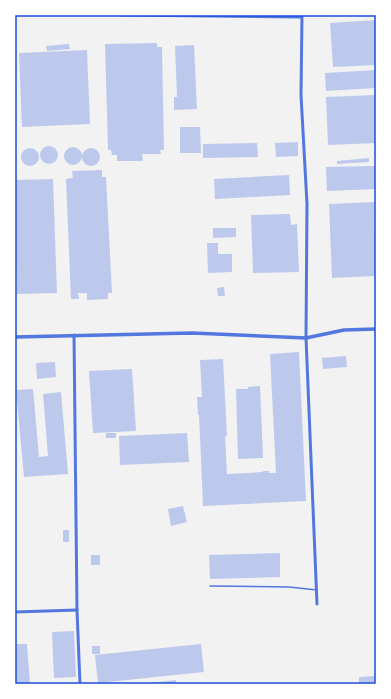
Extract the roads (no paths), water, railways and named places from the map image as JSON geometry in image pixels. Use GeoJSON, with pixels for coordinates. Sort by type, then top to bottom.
{"type":"FeatureCollection","features":[{"type":"Feature","properties":{"kind":"street"},"geometry":{"type":"LineString","coordinates":[[121,15],[302,16],[301,94],[307,204],[306,338],[317,604]]}},
{"type":"Feature","properties":{"kind":"street"},"geometry":{"type":"LineString","coordinates":[[15,337],[192,333],[306,338],[344,330],[376,329]]}},
{"type":"Feature","properties":{"kind":"street"},"geometry":{"type":"LineString","coordinates":[[74,335],[77,610],[80,684]]}},
{"type":"Feature","properties":{"kind":"street"},"geometry":{"type":"LineString","coordinates":[[15,612],[77,610]]}},
{"type":"Feature","properties":{"kind":"lane"},"geometry":{"type":"LineString","coordinates":[[210,586],[290,587],[317,590]]}}]}
